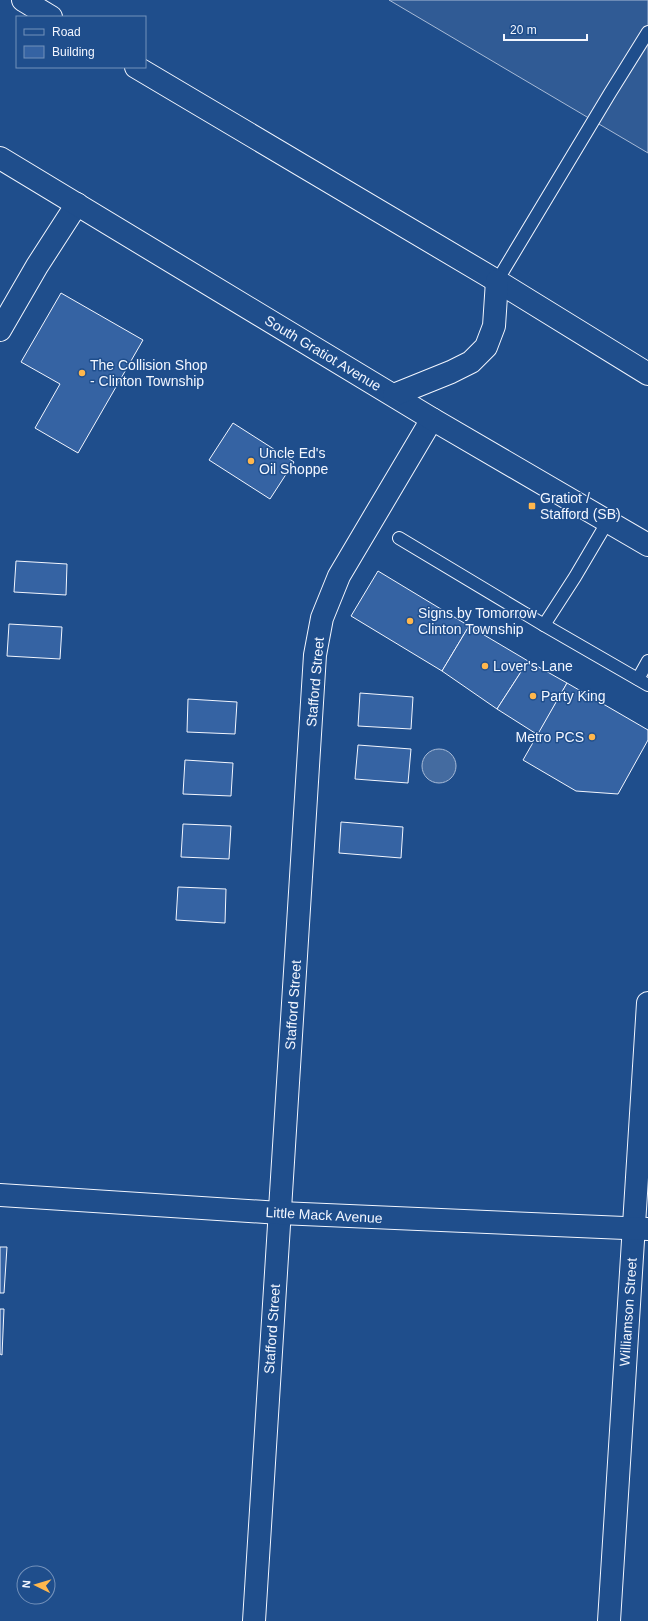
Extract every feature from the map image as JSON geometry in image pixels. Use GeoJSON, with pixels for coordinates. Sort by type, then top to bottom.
{"type":"FeatureCollection","features":[{"type":"Feature","properties":{"kind":"street"},"geometry":{"type":"LineString","coordinates":[[23,0],[50,16]]}},
{"type":"Feature","properties":{"kind":"street"},"geometry":{"type":"LineString","coordinates":[[138,68],[497,281],[648,374]]}},
{"type":"Feature","properties":{"kind":"street","name":"South Gratiot Avenue"},"geometry":{"type":"LineString","coordinates":[[0,158],[432,418],[648,545]]}},
{"type":"Feature","properties":{"kind":"street"},"geometry":{"type":"LineString","coordinates":[[0,330],[37,266],[77,204]]}},
{"type":"Feature","properties":{"kind":"street"},"geometry":{"type":"LineString","coordinates":[[394,395],[451,372],[471,362],[486,347],[494,326],[497,281]]}},
{"type":"Feature","properties":{"kind":"street","name":"Stafford Street"},"geometry":{"type":"LineString","coordinates":[[254,1621],[315,655],[322,618],[339,576],[432,418]]}},
{"type":"Feature","properties":{"kind":"street","name":"Williamson Street"},"geometry":{"type":"LineString","coordinates":[[609,1621],[641,1228],[648,1003]]}},
{"type":"Feature","properties":{"kind":"street","name":"Little Mack Avenue"},"geometry":{"type":"LineString","coordinates":[[0,1195],[280,1213],[641,1228]]}},
{"type":"Feature","properties":{"kind":"lane"},"geometry":{"type":"LineString","coordinates":[[497,281],[648,32]]}},
{"type":"Feature","properties":{"kind":"lane"},"geometry":{"type":"LineString","coordinates":[[544,625],[608,521]]}},
{"type":"Feature","properties":{"kind":"lane"},"geometry":{"type":"LineString","coordinates":[[398,538],[643,682],[648,661]]}},
{"type":"Feature","properties":{"kind":"shaded area"},"geometry":{"type":"Polygon","coordinates":[[[389,0],[648,0],[648,153],[389,0]]]}},
{"type":"Feature","properties":{"kind":"shaded area"},"geometry":{"type":"Polygon","coordinates":[[[436,749],[442,749],[451,754],[455,760],[455,772],[451,778],[442,783],[436,783],[427,778],[422,769],[422,763],[427,754],[436,749]]]}},
{"type":"Feature","properties":{"kind":"building","name":"The Collision Shop - Clinton Township"},"geometry":{"type":"Polygon","coordinates":[[[61,293],[143,340],[78,453],[35,428],[60,384],[21,362],[61,293]]]}},
{"type":"Feature","properties":{"kind":"building","name":"Uncle Ed's Oil Shoppe"},"geometry":{"type":"Polygon","coordinates":[[[233,423],[294,462],[270,499],[209,460],[233,423]]]}},
{"type":"Feature","properties":{"kind":"building"},"geometry":{"type":"Polygon","coordinates":[[[16,561],[67,564],[66,595],[14,592],[16,561]]]}},
{"type":"Feature","properties":{"kind":"building","name":"Signs by Tomorrow Clinton Township"},"geometry":{"type":"Polygon","coordinates":[[[378,571],[469,626],[442,671],[351,616],[378,571]]]}},
{"type":"Feature","properties":{"kind":"building"},"geometry":{"type":"Polygon","coordinates":[[[9,624],[62,627],[60,659],[7,656],[9,624]]]}},
{"type":"Feature","properties":{"kind":"building","name":"Lover's Lane"},"geometry":{"type":"Polygon","coordinates":[[[469,626],[528,661],[497,709],[442,671],[469,626]]]}},
{"type":"Feature","properties":{"kind":"building","name":"Party King"},"geometry":{"type":"Polygon","coordinates":[[[528,661],[567,683],[538,735],[497,709],[528,661]]]}},
{"type":"Feature","properties":{"kind":"building","name":"Metro PCS"},"geometry":{"type":"Polygon","coordinates":[[[567,683],[648,730],[648,740],[618,794],[576,791],[523,760],[567,683]]]}},
{"type":"Feature","properties":{"kind":"building"},"geometry":{"type":"Polygon","coordinates":[[[360,693],[413,697],[411,729],[358,726],[360,693]]]}},
{"type":"Feature","properties":{"kind":"building"},"geometry":{"type":"Polygon","coordinates":[[[188,699],[237,702],[235,734],[187,732],[188,699]]]}},
{"type":"Feature","properties":{"kind":"building"},"geometry":{"type":"Polygon","coordinates":[[[358,745],[411,749],[408,783],[355,779],[358,745]]]}},
{"type":"Feature","properties":{"kind":"building"},"geometry":{"type":"Polygon","coordinates":[[[185,760],[233,763],[231,796],[183,794],[185,760]]]}},
{"type":"Feature","properties":{"kind":"building"},"geometry":{"type":"Polygon","coordinates":[[[341,822],[403,827],[401,858],[339,853],[341,822]]]}},
{"type":"Feature","properties":{"kind":"building"},"geometry":{"type":"Polygon","coordinates":[[[183,824],[231,826],[229,859],[181,857],[183,824]]]}},
{"type":"Feature","properties":{"kind":"building"},"geometry":{"type":"Polygon","coordinates":[[[178,887],[226,889],[225,923],[176,920],[178,887]]]}},
{"type":"Feature","properties":{"kind":"building"},"geometry":{"type":"Polygon","coordinates":[[[0,1247],[7,1247],[4,1293],[0,1293],[0,1247]]]}},
{"type":"Feature","properties":{"kind":"building"},"geometry":{"type":"Polygon","coordinates":[[[0,1309],[4,1309],[2,1355],[0,1354],[0,1309]]]}},
{"type":"Feature","properties":{"kind":"place","name":"The Collision Shop - Clinton Township"},"geometry":{"type":"Point","coordinates":[82,373]}},
{"type":"Feature","properties":{"kind":"place","name":"Uncle Ed's Oil Shoppe"},"geometry":{"type":"Point","coordinates":[251,461]}},
{"type":"Feature","properties":{"kind":"place","name":"Gratiot / Stafford (SB)"},"geometry":{"type":"Point","coordinates":[532,506]}},
{"type":"Feature","properties":{"kind":"place","name":"Signs by Tomorrow Clinton Township"},"geometry":{"type":"Point","coordinates":[410,621]}},
{"type":"Feature","properties":{"kind":"place","name":"Lover's Lane"},"geometry":{"type":"Point","coordinates":[485,666]}},
{"type":"Feature","properties":{"kind":"place","name":"Party King"},"geometry":{"type":"Point","coordinates":[533,696]}},
{"type":"Feature","properties":{"kind":"place","name":"Metro PCS"},"geometry":{"type":"Point","coordinates":[592,737]}}]}
